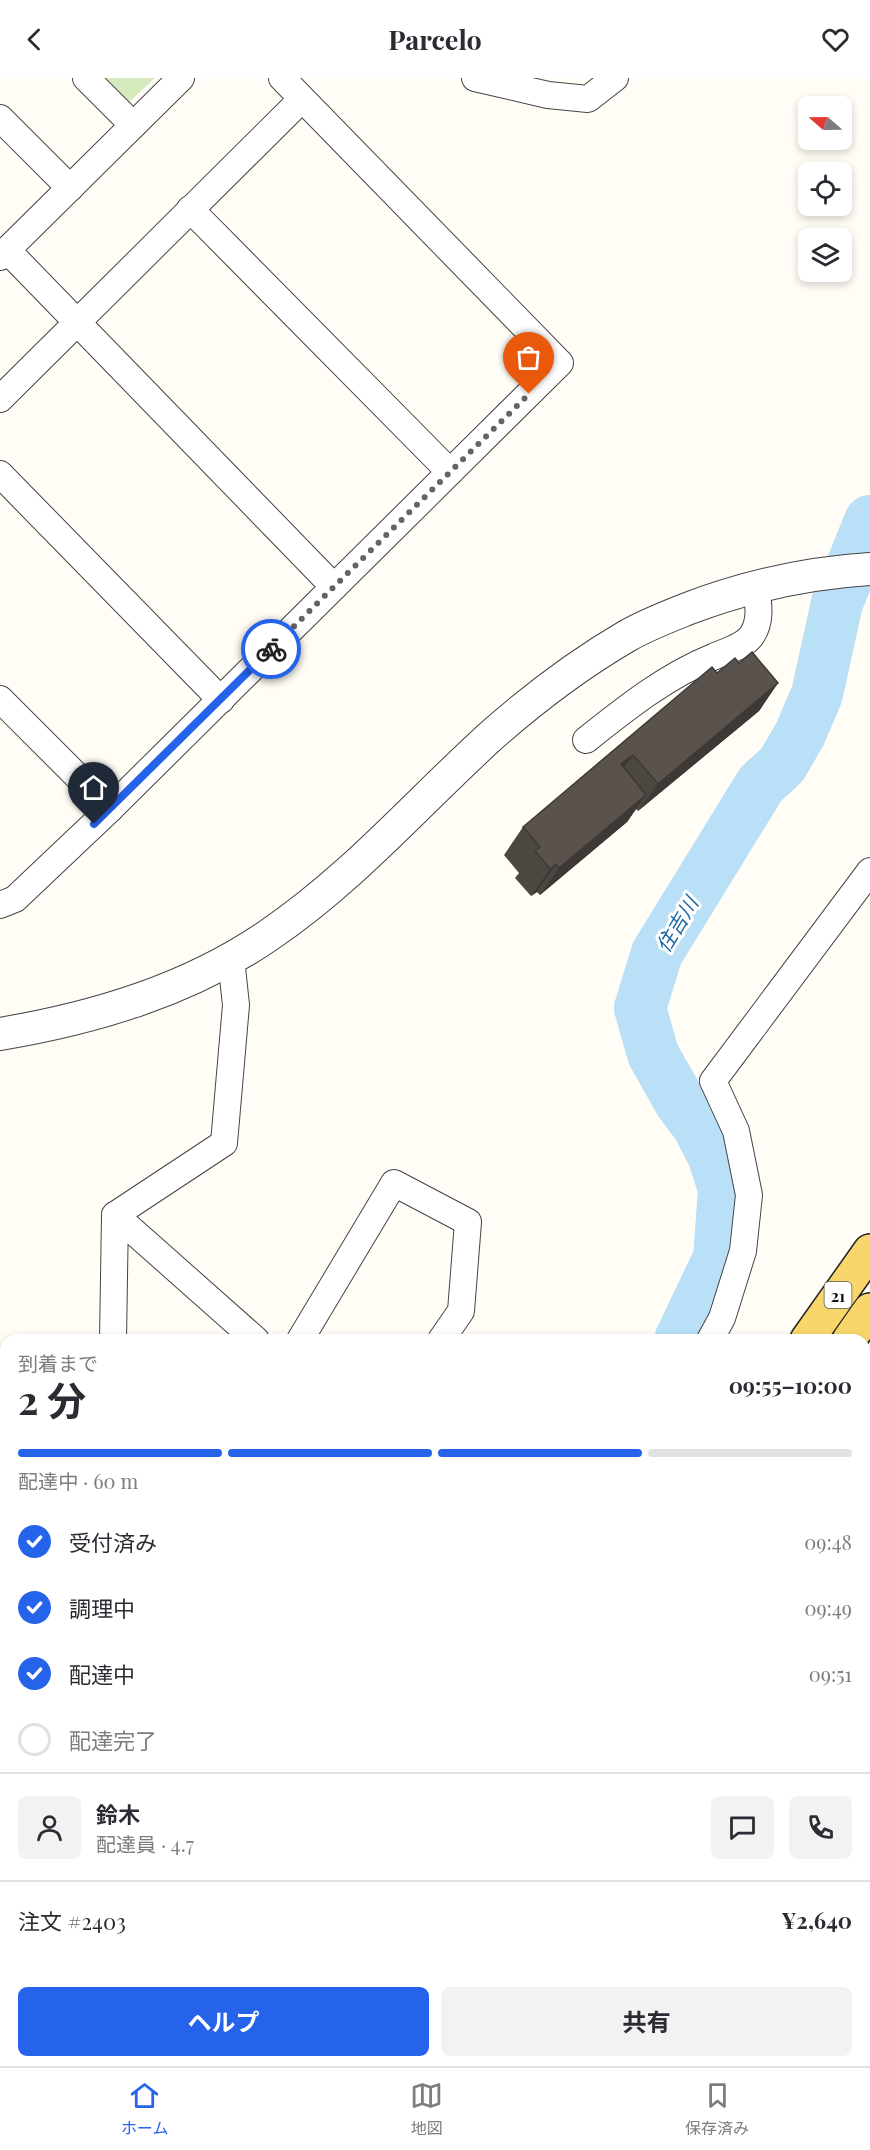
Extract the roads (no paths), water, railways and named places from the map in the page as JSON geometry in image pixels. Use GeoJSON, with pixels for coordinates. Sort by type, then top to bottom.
{"type":"FeatureCollection","features":[{"type":"Feature","properties":{"kind":"main road","name":"21"},"geometry":{"type":"LineString","coordinates":[[811,1334],[870,1251]]}},
{"type":"Feature","properties":{"kind":"main road","name":"21"},"geometry":{"type":"LineString","coordinates":[[853,1334],[870,1310]]}},
{"type":"Feature","properties":{"kind":"street"},"geometry":{"type":"LineString","coordinates":[[86,78],[133,125]]}},
{"type":"Feature","properties":{"kind":"street"},"geometry":{"type":"LineString","coordinates":[[181,78],[3,253],[78,322],[334,586]]}},
{"type":"Feature","properties":{"kind":"street"},"geometry":{"type":"LineString","coordinates":[[0,905],[15,898],[110,809],[560,363],[282,78]]}},
{"type":"Feature","properties":{"kind":"street"},"geometry":{"type":"LineString","coordinates":[[475,78],[548,95],[588,99],[615,78]]}},
{"type":"Feature","properties":{"kind":"street"},"geometry":{"type":"LineString","coordinates":[[0,399],[302,99]]}},
{"type":"Feature","properties":{"kind":"street"},"geometry":{"type":"LineString","coordinates":[[0,118],[70,188]]}},
{"type":"Feature","properties":{"kind":"street"},"geometry":{"type":"LineString","coordinates":[[190,210],[450,472]]}},
{"type":"Feature","properties":{"kind":"street"},"geometry":{"type":"LineString","coordinates":[[0,474],[221,700]]}},
{"type":"Feature","properties":{"kind":"street"},"geometry":{"type":"LineString","coordinates":[[0,1035],[68,1021],[143,999],[183,983],[231,959],[288,922],[354,869],[491,737],[567,675],[629,635],[684,610],[756,586],[809,575],[870,569]]}},
{"type":"Feature","properties":{"kind":"street"},"geometry":{"type":"LineString","coordinates":[[586,740],[631,705],[670,679],[748,640],[759,619],[756,586]]}},
{"type":"Feature","properties":{"kind":"street"},"geometry":{"type":"LineString","coordinates":[[0,699],[110,809]]}},
{"type":"Feature","properties":{"kind":"street"},"geometry":{"type":"LineString","coordinates":[[713,1334],[722,1318],[743,1251],[749,1195],[736,1131],[713,1081],[870,871]]}},
{"type":"Feature","properties":{"kind":"street"},"geometry":{"type":"LineString","coordinates":[[115,1215],[224,1143],[236,1005],[231,959]]}},
{"type":"Feature","properties":{"kind":"street"},"geometry":{"type":"LineString","coordinates":[[304,1334],[394,1183],[468,1222],[461,1311],[445,1334]]}},
{"type":"Feature","properties":{"kind":"street"},"geometry":{"type":"LineString","coordinates":[[113,1334],[115,1215]]}},
{"type":"Feature","properties":{"kind":"street"},"geometry":{"type":"LineString","coordinates":[[115,1215],[249,1334]]}},
{"type":"Feature","properties":{"kind":"waterway","name":"住吉川"},"geometry":{"type":"LineString","coordinates":[[683,1334],[719,1258],[724,1189],[713,1155],[698,1126],[680,1102],[653,1054],[640,1008],[657,953],[761,784],[782,765],[800,734],[817,694],[837,603],[870,521]]}}]}
